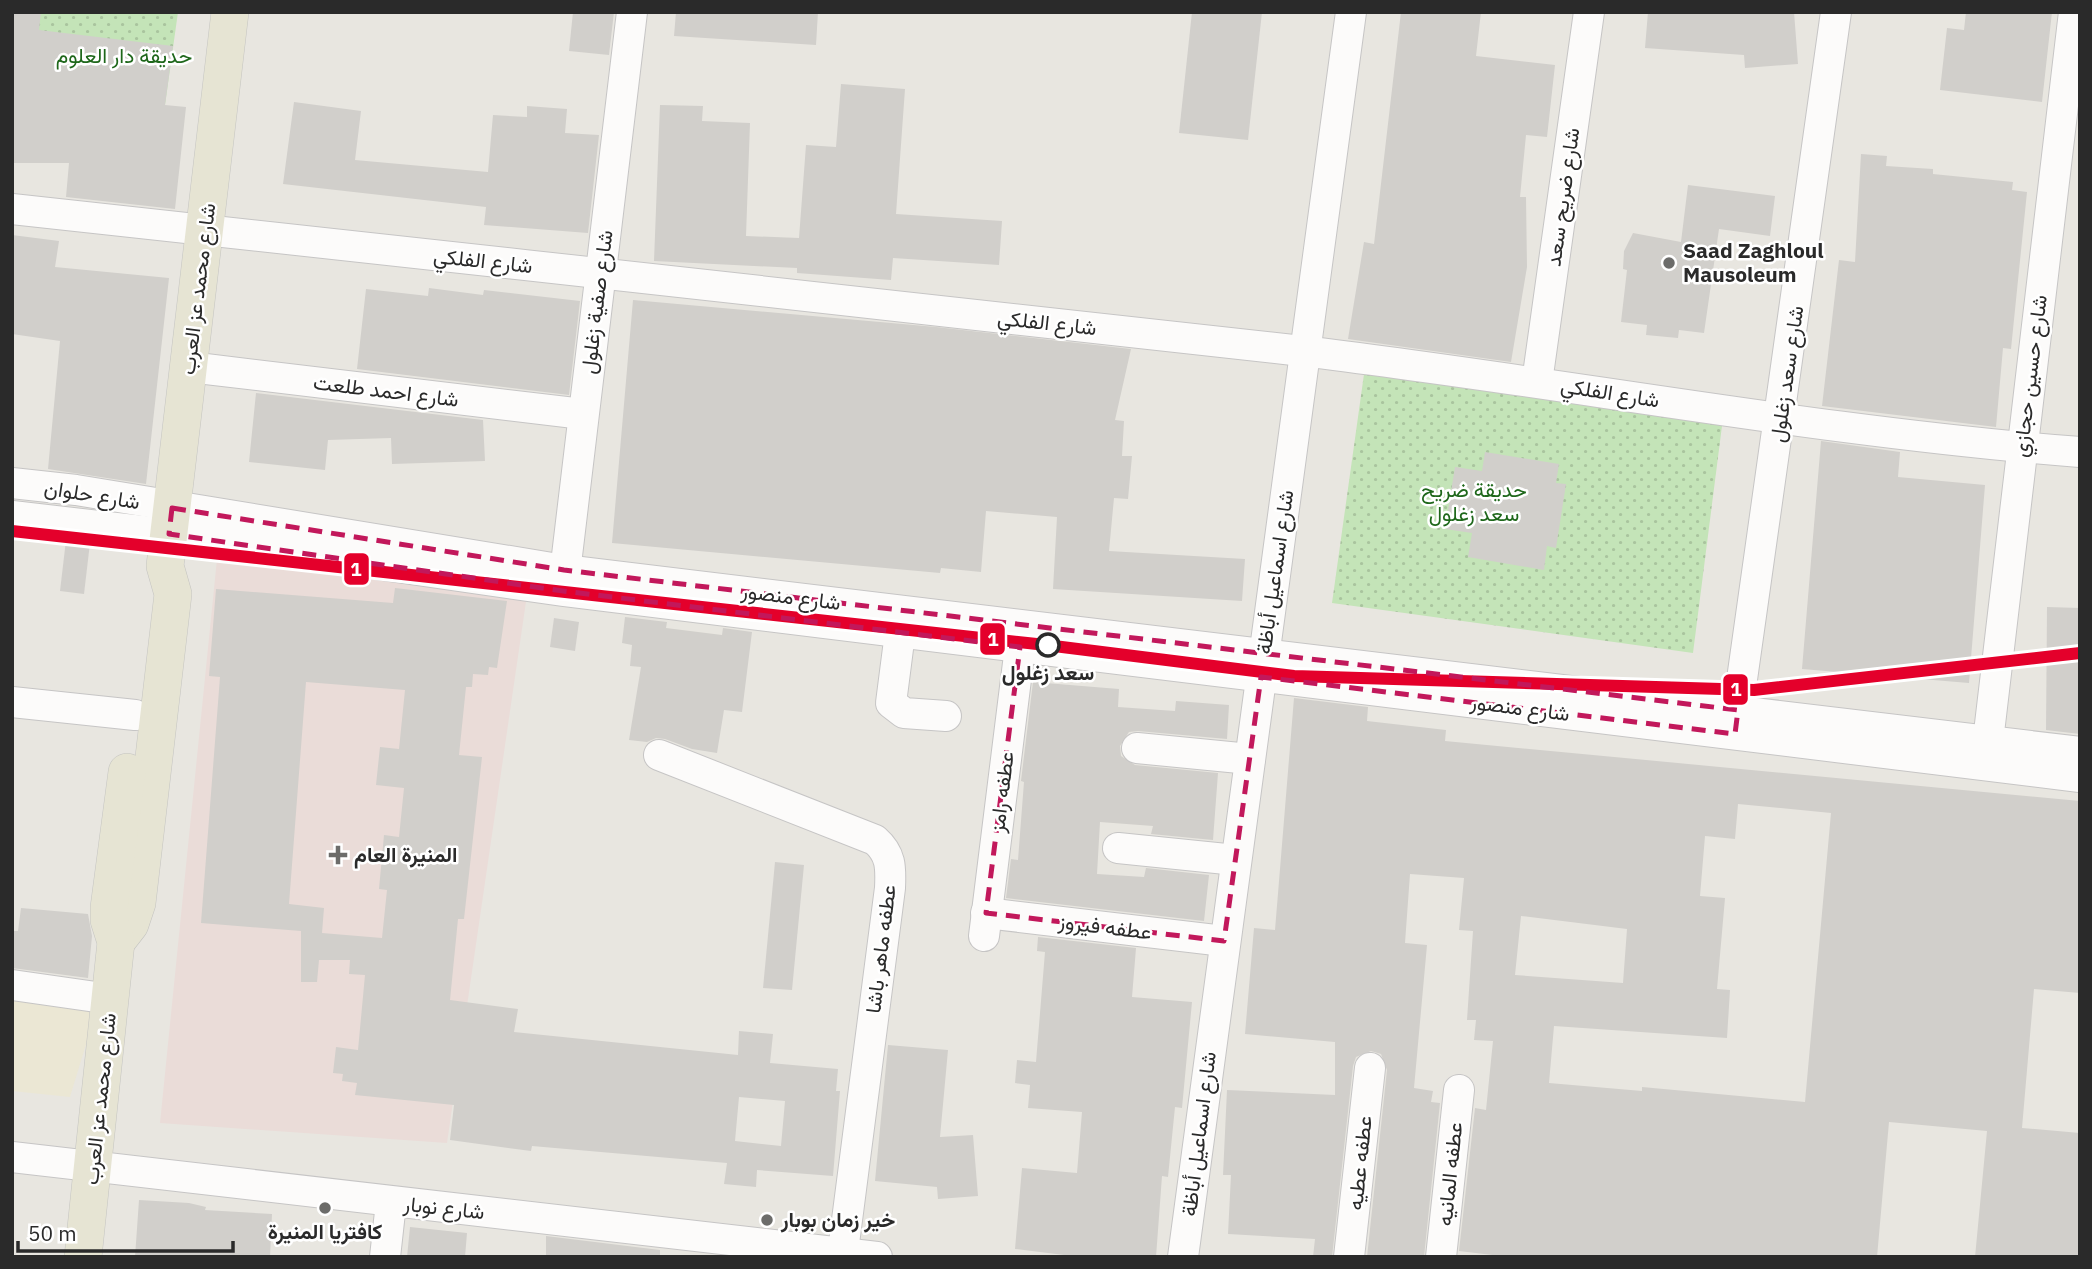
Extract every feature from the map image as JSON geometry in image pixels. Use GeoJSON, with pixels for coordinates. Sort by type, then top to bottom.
{"type":"FeatureCollection","features":[{"type":"Feature","properties":{"kind":"main road","name":"شارع محمد عز العرب"},"geometry":{"type":"LineString","coordinates":[[116,942],[130,924],[137,902],[173,594],[169,536],[230,12]]}},
{"type":"Feature","properties":{"kind":"main road","name":"شارع محمد عز العرب"},"geometry":{"type":"LineString","coordinates":[[83,1257],[116,942],[109,920],[109,908],[151,590],[169,536]]}},
{"type":"Feature","properties":{"kind":"street","name":"شارع صفية زغلول"},"geometry":{"type":"LineString","coordinates":[[564,581],[632,12]]}},
{"type":"Feature","properties":{"kind":"street","name":"شارع اسماعيل أباظة"},"geometry":{"type":"LineString","coordinates":[[1183,1257],[1303,352],[1351,12]]}},
{"type":"Feature","properties":{"kind":"street","name":"شارع ضريح سعد"},"geometry":{"type":"LineString","coordinates":[[1537,382],[1589,12]]}},
{"type":"Feature","properties":{"kind":"street","name":"شارع سعد زغلول"},"geometry":{"type":"LineString","coordinates":[[1736,722],[1781,420],[1836,12]]}},
{"type":"Feature","properties":{"kind":"street","name":"شارع حسين حجازي"},"geometry":{"type":"LineString","coordinates":[[1988,741],[2074,12]]}},
{"type":"Feature","properties":{"kind":"street","name":"شارع الفلكي"},"geometry":{"type":"LineString","coordinates":[[12,209],[1303,352],[1537,382],[1781,420],[2080,452]]}},
{"type":"Feature","properties":{"kind":"street","name":"شارع احمد طلعت"},"geometry":{"type":"LineString","coordinates":[[189,367],[583,414]]}},
{"type":"Feature","properties":{"kind":"street","name":"شارع حلوان"},"geometry":{"type":"LineString","coordinates":[[12,483],[76,490],[169,536]]}},
{"type":"Feature","properties":{"kind":"street"},"geometry":{"type":"LineString","coordinates":[[12,516],[169,536]]}},
{"type":"Feature","properties":{"kind":"street","name":"شارع منصور"},"geometry":{"type":"LineString","coordinates":[[169,536],[1736,722],[2080,777]]}},
{"type":"Feature","properties":{"kind":"street","name":"شارع منصور"},"geometry":{"type":"LineString","coordinates":[[564,581],[900,632],[1020,647],[1263,665]]}},
{"type":"Feature","properties":{"kind":"street"},"geometry":{"type":"LineString","coordinates":[[900,632],[891,703],[904,713],[946,716]]}},
{"type":"Feature","properties":{"kind":"street","name":"عطفه رامز"},"geometry":{"type":"LineString","coordinates":[[985,925],[1020,647]]}},
{"type":"Feature","properties":{"kind":"street"},"geometry":{"type":"LineString","coordinates":[[12,702],[135,715]]}},
{"type":"Feature","properties":{"kind":"street","name":"شارع منصور"},"geometry":{"type":"LineString","coordinates":[[1736,722],[1988,741],[2080,751]]}},
{"type":"Feature","properties":{"kind":"street"},"geometry":{"type":"LineString","coordinates":[[1137,748],[1250,759]]}},
{"type":"Feature","properties":{"kind":"street","name":"عطفه ماهر باشا"},"geometry":{"type":"LineString","coordinates":[[659,755],[875,840],[887,849],[891,866],[890,888],[843,1251]]}},
{"type":"Feature","properties":{"kind":"street"},"geometry":{"type":"LineString","coordinates":[[1118,848],[1236,860]]}},
{"type":"Feature","properties":{"kind":"street","name":"عطفه فيروز"},"geometry":{"type":"LineString","coordinates":[[985,925],[1224,942]]}},
{"type":"Feature","properties":{"kind":"street"},"geometry":{"type":"LineString","coordinates":[[12,985],[110,999]]}},
{"type":"Feature","properties":{"kind":"street","name":"عطفه عطيه"},"geometry":{"type":"LineString","coordinates":[[1349,1257],[1370,1068]]}},
{"type":"Feature","properties":{"kind":"street","name":"عطفه المانيه"},"geometry":{"type":"LineString","coordinates":[[1441,1257],[1459,1090]]}},
{"type":"Feature","properties":{"kind":"street","name":"شارع نوبار"},"geometry":{"type":"LineString","coordinates":[[12,1157],[391,1202],[648,1244],[843,1251],[877,1257]]}},
{"type":"Feature","properties":{"kind":"street"},"geometry":{"type":"LineString","coordinates":[[385,1257],[391,1202]]}},
{"type":"Feature","properties":{"kind":"highlighted area"},"geometry":{"type":"Polygon","coordinates":[[[172,508],[564,570],[1738,710],[1735,734],[1261,677],[1224,941],[986,913],[1020,647],[563,591],[169,534],[172,508]]]}},
{"type":"Feature","properties":{"kind":"shaded area","name":"المنيرة العام"},"geometry":{"type":"Polygon","coordinates":[[[218,549],[528,588],[447,1143],[160,1123],[218,549]]]}},
{"type":"Feature","properties":{"kind":"shaded area"},"geometry":{"type":"Polygon","coordinates":[[[12,985],[99,1002],[70,1097],[12,1091],[12,985]]]}},
{"type":"Feature","properties":{"kind":"green space","name":"حديقة دار العلوم"},"geometry":{"type":"Polygon","coordinates":[[[12,12],[178,12],[165,105],[12,87],[12,12]]]}},
{"type":"Feature","properties":{"kind":"green space","name":"حديقة ضريح سعد زغلول"},"geometry":{"type":"Polygon","coordinates":[[[1365,367],[1723,418],[1693,653],[1332,603],[1365,367]]]}},
{"type":"Feature","properties":{"kind":"building"},"geometry":{"type":"Polygon","coordinates":[[[12,12],[41,12],[39,30],[173,46],[165,105],[186,107],[175,209],[66,197],[69,163],[12,163],[12,12]]]}},
{"type":"Feature","properties":{"kind":"building"},"geometry":{"type":"Polygon","coordinates":[[[573,12],[614,12],[609,55],[569,51],[573,12]]]}},
{"type":"Feature","properties":{"kind":"building"},"geometry":{"type":"Polygon","coordinates":[[[676,12],[818,12],[816,45],[674,36],[676,12]]]}},
{"type":"Feature","properties":{"kind":"building"},"geometry":{"type":"Polygon","coordinates":[[[1192,12],[1262,12],[1248,140],[1179,133],[1192,12]]]}},
{"type":"Feature","properties":{"kind":"building"},"geometry":{"type":"Polygon","coordinates":[[[1401,12],[1481,12],[1476,56],[1555,65],[1547,137],[1526,135],[1520,197],[1526,197],[1527,267],[1511,362],[1348,339],[1364,242],[1374,244],[1401,12]]]}},
{"type":"Feature","properties":{"kind":"building"},"geometry":{"type":"Polygon","coordinates":[[[1648,12],[1794,12],[1798,64],[1745,68],[1744,55],[1645,48],[1648,12]]]}},
{"type":"Feature","properties":{"kind":"building"},"geometry":{"type":"Polygon","coordinates":[[[1966,12],[2052,12],[2042,102],[1940,90],[1947,28],[1964,30],[1966,12]]]}},
{"type":"Feature","properties":{"kind":"building"},"geometry":{"type":"Polygon","coordinates":[[[841,84],[905,89],[896,214],[1002,221],[999,265],[893,258],[891,280],[797,273],[797,268],[654,261],[660,105],[703,106],[702,121],[750,123],[746,236],[799,238],[806,145],[836,147],[841,84]]]}},
{"type":"Feature","properties":{"kind":"building"},"geometry":{"type":"Polygon","coordinates":[[[294,102],[361,111],[355,160],[488,172],[493,115],[527,117],[527,106],[567,109],[565,133],[599,135],[588,233],[484,225],[486,207],[283,184],[294,102]]]}},
{"type":"Feature","properties":{"kind":"building"},"geometry":{"type":"Polygon","coordinates":[[[1861,154],[1887,156],[1886,166],[1933,169],[1933,174],[2013,182],[2012,190],[2027,192],[2011,349],[2003,348],[1996,427],[1822,406],[1839,260],[1855,262],[1861,154]]]}},
{"type":"Feature","properties":{"kind":"building","name":"Saad Zaghloul Mausoleum"},"geometry":{"type":"Polygon","coordinates":[[[1688,185],[1775,196],[1770,236],[1719,229],[1704,333],[1679,330],[1678,338],[1646,335],[1647,325],[1621,322],[1627,270],[1623,269],[1624,251],[1633,233],[1681,242],[1688,185]]]}},
{"type":"Feature","properties":{"kind":"building"},"geometry":{"type":"Polygon","coordinates":[[[12,235],[59,241],[55,267],[169,278],[146,484],[48,469],[60,341],[12,334],[12,235]]]}},
{"type":"Feature","properties":{"kind":"building"},"geometry":{"type":"Polygon","coordinates":[[[429,288],[483,295],[484,290],[580,301],[569,395],[357,369],[366,289],[428,296],[429,288]]]}},
{"type":"Feature","properties":{"kind":"building"},"geometry":{"type":"Polygon","coordinates":[[[633,300],[936,327],[1131,349],[1115,420],[1124,421],[1122,456],[1132,456],[1128,499],[1114,498],[1109,551],[1245,559],[1242,601],[1053,589],[1057,517],[986,511],[981,572],[941,568],[940,573],[612,543],[633,300]]]}},
{"type":"Feature","properties":{"kind":"building"},"geometry":{"type":"Polygon","coordinates":[[[256,393],[483,420],[485,461],[392,464],[391,438],[328,440],[325,470],[249,462],[256,393]]]}},
{"type":"Feature","properties":{"kind":"building"},"geometry":{"type":"Polygon","coordinates":[[[1821,441],[1900,452],[1898,477],[1985,485],[1969,683],[1802,669],[1821,441]]]}},
{"type":"Feature","properties":{"kind":"building"},"geometry":{"type":"Polygon","coordinates":[[[1485,452],[1559,464],[1556,483],[1566,484],[1556,548],[1547,546],[1544,570],[1468,557],[1472,533],[1445,529],[1455,467],[1482,471],[1485,452]]]}},
{"type":"Feature","properties":{"kind":"building"},"geometry":{"type":"Polygon","coordinates":[[[66,540],[90,543],[84,594],[60,591],[66,540]]]}},
{"type":"Feature","properties":{"kind":"building"},"geometry":{"type":"Polygon","coordinates":[[[395,588],[507,601],[497,668],[489,667],[488,675],[473,674],[472,687],[466,687],[459,755],[482,757],[464,919],[458,919],[450,1000],[518,1009],[514,1032],[738,1055],[739,1031],[773,1034],[770,1063],[838,1069],[836,1091],[840,1091],[833,1176],[757,1170],[756,1187],[724,1184],[727,1163],[532,1146],[531,1151],[450,1140],[454,1105],[355,1095],[357,1083],[342,1081],[343,1074],[333,1073],[336,1047],[358,1050],[365,975],[349,974],[350,960],[319,960],[317,982],[301,982],[301,931],[201,923],[220,677],[209,676],[216,589],[393,603],[395,588]],[[306,682],[289,904],[324,908],[322,933],[382,938],[387,890],[379,889],[384,835],[399,837],[404,788],[376,785],[380,747],[399,749],[405,690],[306,682]],[[739,1097],[735,1141],[781,1146],[785,1101],[739,1097]]]}},
{"type":"Feature","properties":{"kind":"building"},"geometry":{"type":"Polygon","coordinates":[[[2047,607],[2080,608],[2080,734],[2046,730],[2047,607]]]}},
{"type":"Feature","properties":{"kind":"building"},"geometry":{"type":"Polygon","coordinates":[[[625,617],[667,622],[666,628],[722,635],[723,628],[752,632],[742,712],[724,710],[717,753],[692,749],[665,739],[656,738],[647,742],[629,740],[641,667],[630,666],[632,645],[622,643],[625,617]]]}},
{"type":"Feature","properties":{"kind":"building"},"geometry":{"type":"Polygon","coordinates":[[[554,618],[579,622],[575,651],[550,647],[554,618]]]}},
{"type":"Feature","properties":{"kind":"building"},"geometry":{"type":"Polygon","coordinates":[[[1033,682],[1119,689],[1118,707],[1175,711],[1176,701],[1229,705],[1227,739],[1138,731],[1129,732],[1120,746],[1121,756],[1135,765],[1218,773],[1213,840],[1151,834],[1153,826],[1100,822],[1097,874],[1144,877],[1146,868],[1209,875],[1204,921],[1006,898],[1011,859],[1018,860],[1024,782],[1021,781],[1033,682]]]}},
{"type":"Feature","properties":{"kind":"building"},"geometry":{"type":"Polygon","coordinates":[[[1294,698],[1368,707],[1367,721],[1446,730],[1445,741],[2080,801],[2080,993],[2034,989],[2022,1128],[2080,1133],[2080,1257],[1975,1257],[1987,1131],[1889,1122],[1877,1257],[1509,1257],[1459,1251],[1475,1108],[1486,1110],[1493,1041],[1474,1040],[1476,1020],[1467,1020],[1473,931],[1459,930],[1464,878],[1410,874],[1405,943],[1427,945],[1414,1088],[1433,1091],[1431,1102],[1440,1103],[1424,1257],[1367,1257],[1387,1070],[1381,1054],[1371,1051],[1356,1057],[1353,1066],[1332,1257],[1313,1257],[1315,1239],[1228,1234],[1231,1175],[1223,1175],[1227,1090],[1335,1095],[1335,1042],[1245,1034],[1254,928],[1275,930],[1294,698]],[[1738,804],[1735,839],[1705,836],[1700,896],[1725,898],[1717,989],[1730,990],[1727,1038],[1554,1026],[1549,1083],[1642,1091],[1642,1087],[1805,1102],[1831,813],[1738,804]],[[1521,916],[1515,975],[1623,983],[1627,929],[1521,916]]]}},
{"type":"Feature","properties":{"kind":"building"},"geometry":{"type":"Polygon","coordinates":[[[775,862],[804,865],[792,990],[763,988],[775,862]]]}},
{"type":"Feature","properties":{"kind":"building"},"geometry":{"type":"Polygon","coordinates":[[[21,908],[88,914],[92,936],[88,978],[12,968],[12,931],[18,931],[21,908]]]}},
{"type":"Feature","properties":{"kind":"building"},"geometry":{"type":"Polygon","coordinates":[[[1038,937],[1136,948],[1132,997],[1192,1002],[1182,1108],[1175,1107],[1168,1177],[1162,1176],[1156,1257],[1080,1257],[1015,1249],[1022,1168],[1077,1173],[1082,1112],[1028,1108],[1030,1085],[1015,1083],[1017,1060],[1036,1062],[1045,952],[1037,951],[1038,937]]]}},
{"type":"Feature","properties":{"kind":"building"},"geometry":{"type":"Polygon","coordinates":[[[888,1045],[948,1050],[940,1137],[973,1135],[978,1196],[938,1199],[937,1187],[875,1181],[888,1045]]]}},
{"type":"Feature","properties":{"kind":"building"},"geometry":{"type":"Polygon","coordinates":[[[139,1200],[189,1203],[206,1207],[205,1210],[272,1214],[270,1257],[135,1257],[139,1200]]]}},
{"type":"Feature","properties":{"kind":"building"},"geometry":{"type":"Polygon","coordinates":[[[410,1227],[467,1233],[465,1257],[407,1257],[410,1227]]]}},
{"type":"Feature","properties":{"kind":"building"},"geometry":{"type":"Polygon","coordinates":[[[546,1236],[660,1250],[660,1257],[546,1257],[546,1236]]]}},
{"type":"Feature","properties":{"kind":"transit line","name":"1"},"geometry":{"type":"LineString","coordinates":[[12,531],[1046,645],[1294,676],[1754,690],[2080,653]]}},
{"type":"Feature","properties":{"kind":"place","name":"Saad Zaghloul Mausoleum"},"geometry":{"type":"Point","coordinates":[1669,263]}},
{"type":"Feature","properties":{"kind":"place","name":"سعد زغلول"},"geometry":{"type":"Point","coordinates":[1048,645]}},
{"type":"Feature","properties":{"kind":"place","name":"المنيرة العام"},"geometry":{"type":"Point","coordinates":[338,855]}},
{"type":"Feature","properties":{"kind":"place","name":"كافتريا المنيرة"},"geometry":{"type":"Point","coordinates":[325,1208]}},
{"type":"Feature","properties":{"kind":"place","name":"خير زمان بوبار"},"geometry":{"type":"Point","coordinates":[767,1220]}}]}
